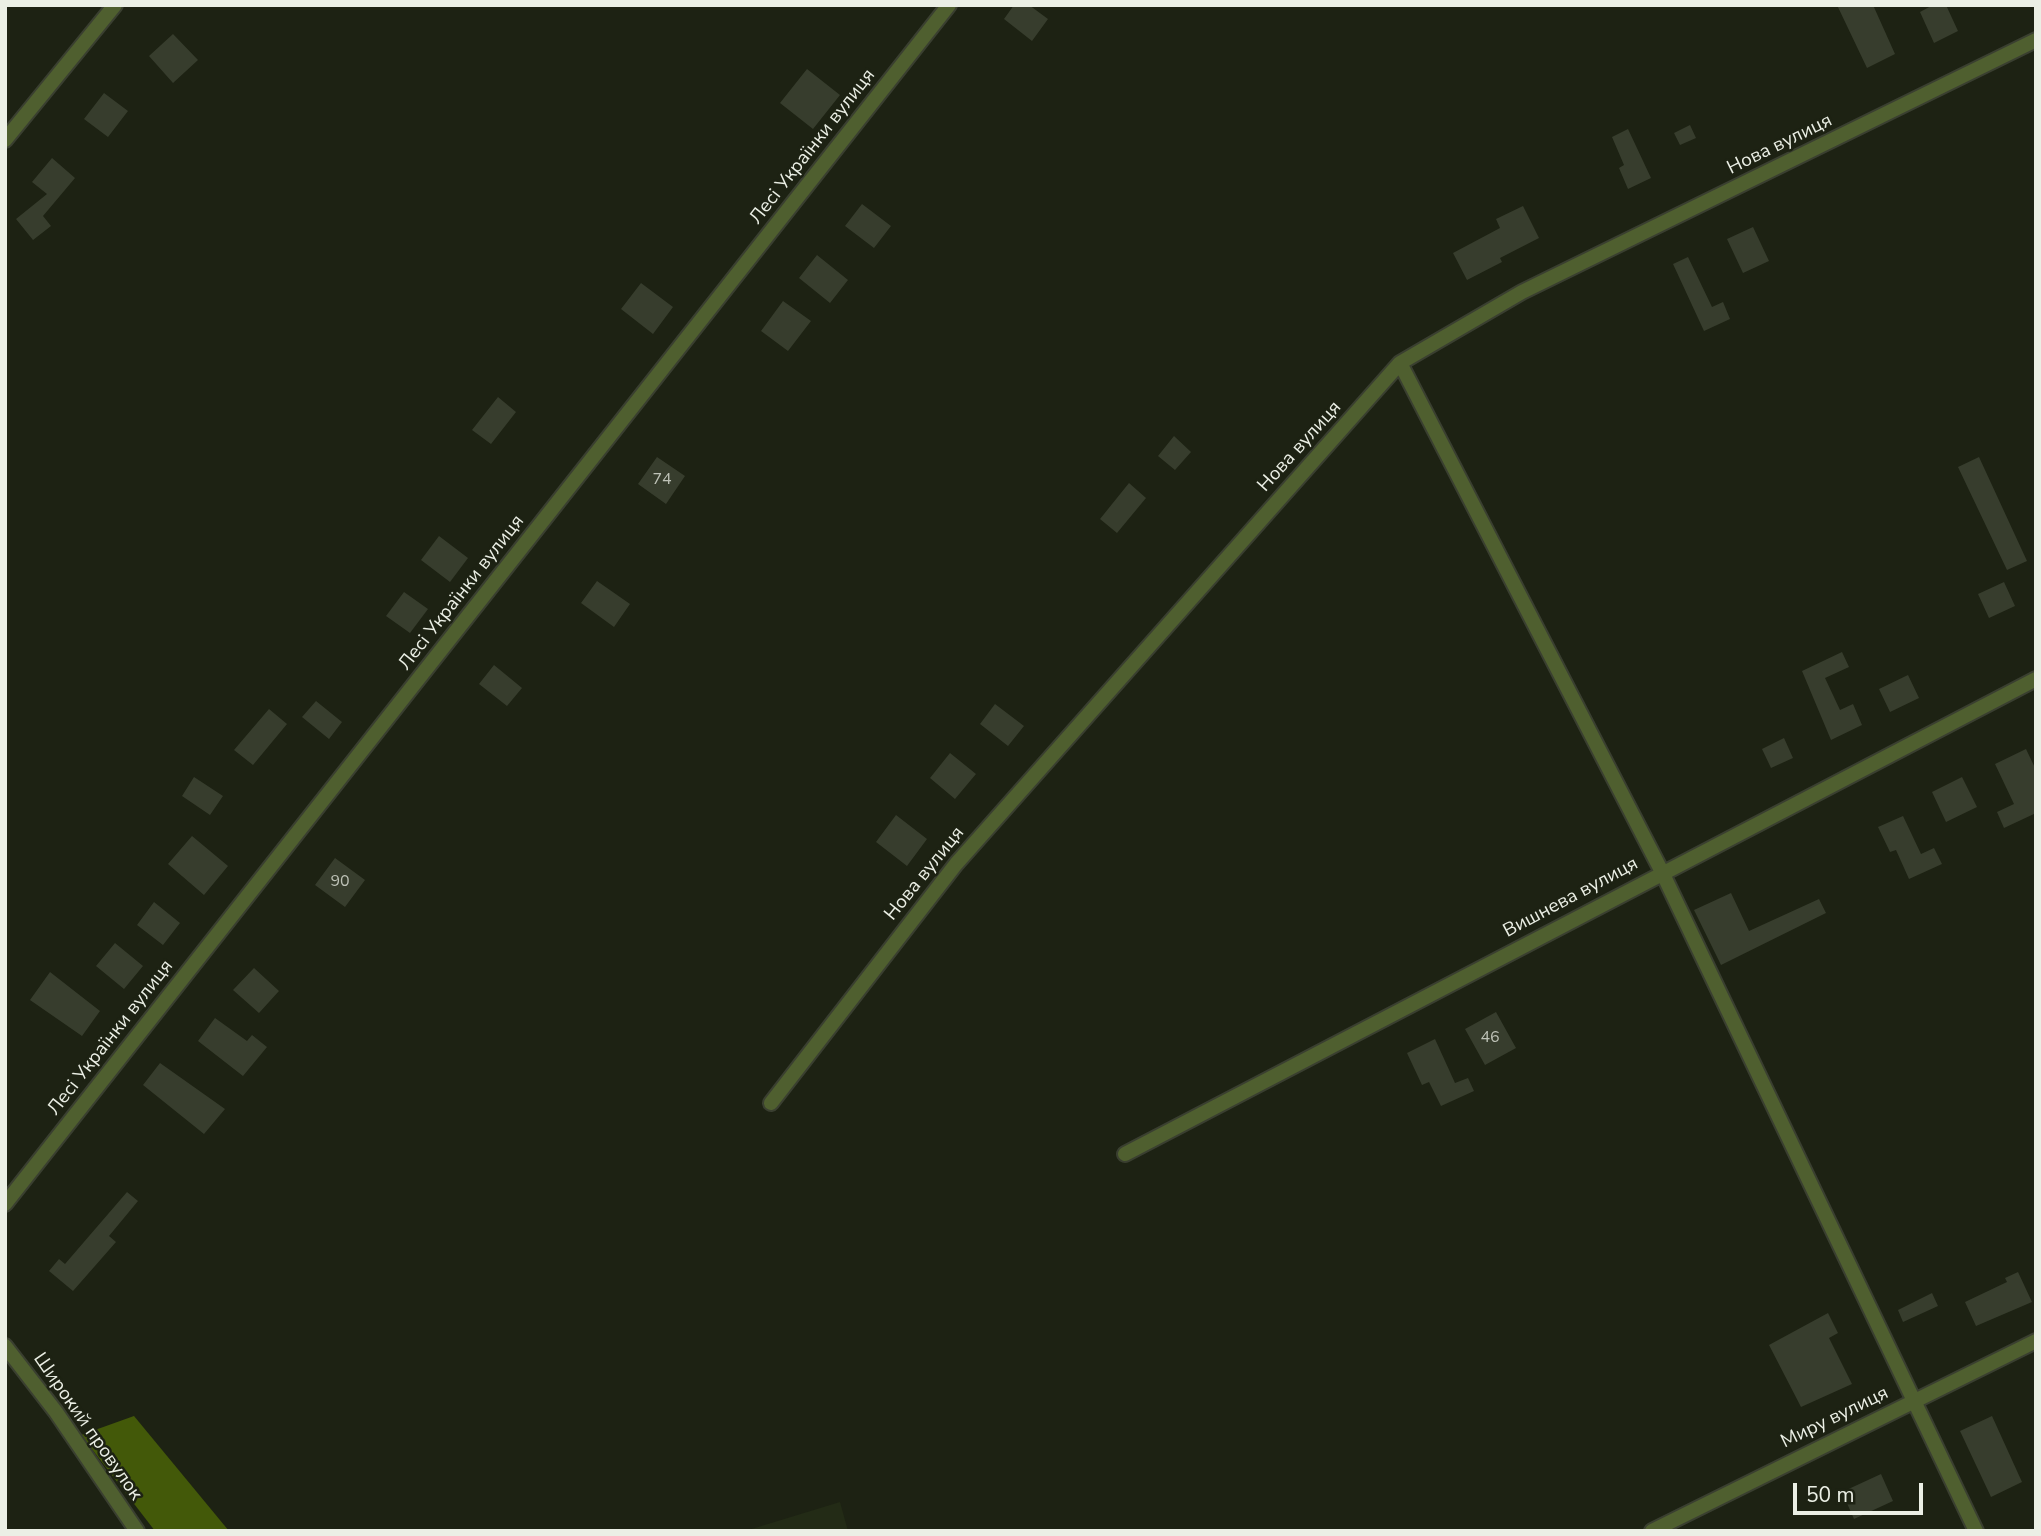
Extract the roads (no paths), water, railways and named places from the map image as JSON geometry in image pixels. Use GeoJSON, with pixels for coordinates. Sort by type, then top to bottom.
{"type":"FeatureCollection","features":[{"type":"Feature","properties":{"kind":"street"},"geometry":{"type":"LineString","coordinates":[[5,140],[115,5]]}},
{"type":"Feature","properties":{"kind":"street","name":"Лесі Українки вулиця"},"geometry":{"type":"LineString","coordinates":[[5,1204],[949,5]]}},
{"type":"Feature","properties":{"kind":"street","name":"Нова вулиця"},"geometry":{"type":"LineString","coordinates":[[771,1103],[956,864],[1400,363],[1522,292],[2036,40]]}},
{"type":"Feature","properties":{"kind":"street"},"geometry":{"type":"LineString","coordinates":[[1400,363],[1662,873],[1976,1531]]}},
{"type":"Feature","properties":{"kind":"street","name":"Вишнева вулиця"},"geometry":{"type":"LineString","coordinates":[[1125,1154],[2036,679]]}},
{"type":"Feature","properties":{"kind":"street","name":"Миру вулиця"},"geometry":{"type":"LineString","coordinates":[[1652,1531],[2036,1340]]}},
{"type":"Feature","properties":{"kind":"street","name":"Широкий провулок"},"geometry":{"type":"LineString","coordinates":[[5,1346],[56,1412],[137,1531]]}}]}
